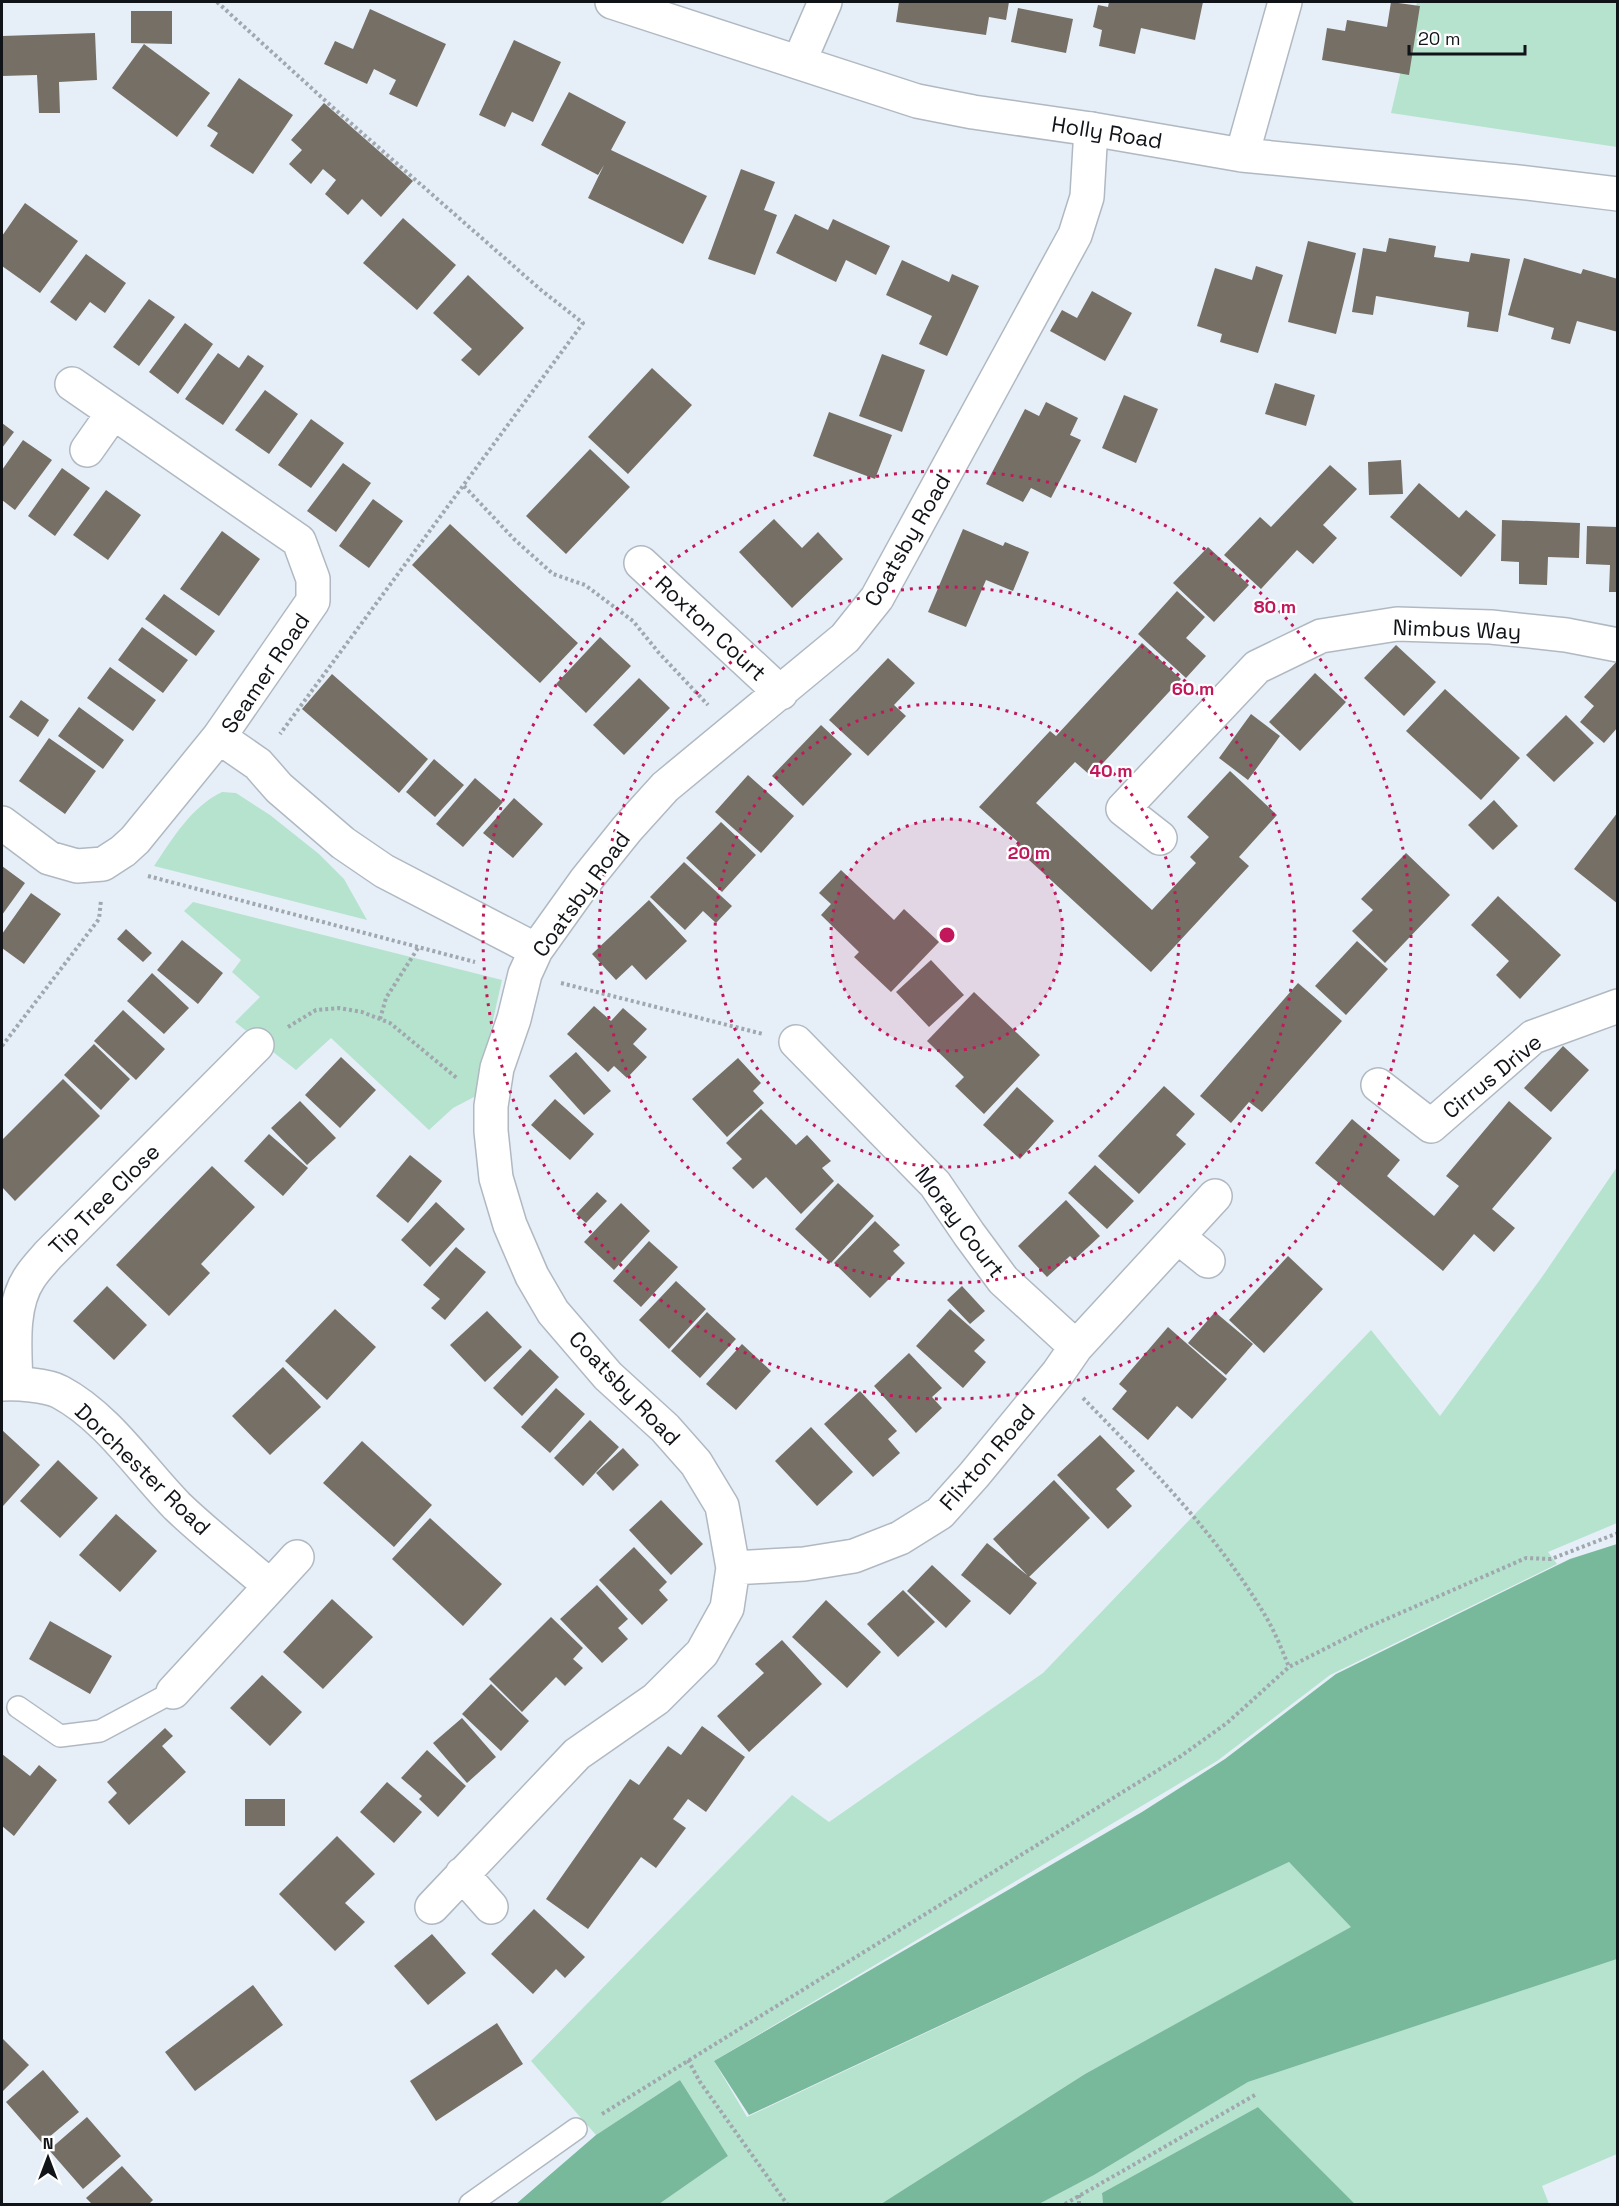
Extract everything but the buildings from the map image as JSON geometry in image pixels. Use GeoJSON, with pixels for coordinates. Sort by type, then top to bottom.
{"type":"FeatureCollection","features":[{"type":"Feature","properties":{"kind":"street","name":"Holly Road"},"geometry":{"type":"LineString","coordinates":[[612,2],[917,101],[973,112],[1091,129],[1242,155],[1617,194]]}},
{"type":"Feature","properties":{"kind":"street"},"geometry":{"type":"LineString","coordinates":[[799,62],[825,2]]}},
{"type":"Feature","properties":{"kind":"street"},"geometry":{"type":"LineString","coordinates":[[1242,155],[1285,2]]}},
{"type":"Feature","properties":{"kind":"street","name":"Coatsby Road"},"geometry":{"type":"LineString","coordinates":[[432,1907],[578,1754],[656,1699],[702,1653],[727,1608],[733,1568],[722,1506],[696,1463],[666,1428],[608,1376],[553,1312],[532,1276],[510,1225],[496,1178],[490,1131],[490,1106],[497,1068],[530,962],[586,880],[665,788],[845,638],[877,598],[1075,235],[1087,197],[1091,129]]}},
{"type":"Feature","properties":{"kind":"street","name":"Seamer Road"},"geometry":{"type":"LineString","coordinates":[[72,384],[299,541],[313,579],[313,602],[219,737],[258,764],[279,788],[351,849],[530,962]]}},
{"type":"Feature","properties":{"kind":"street"},"geometry":{"type":"LineString","coordinates":[[87,450],[113,413]]}},
{"type":"Feature","properties":{"kind":"street","name":"Roxton Court"},"geometry":{"type":"LineString","coordinates":[[640,563],[781,693]]}},
{"type":"Feature","properties":{"kind":"street","name":"Nimbus Way"},"geometry":{"type":"LineString","coordinates":[[1160,838],[1123,809],[1257,667],[1321,636],[1398,624],[1468,626],[1566,635],[1617,645]]}},
{"type":"Feature","properties":{"kind":"street"},"geometry":{"type":"LineString","coordinates":[[2,823],[49,858],[77,866],[103,864],[135,840],[219,737]]}},
{"type":"Feature","properties":{"kind":"street","name":"Cirrus Drive"},"geometry":{"type":"LineString","coordinates":[[1378,1084],[1431,1126],[1533,1037],[1617,1006]]}},
{"type":"Feature","properties":{"kind":"street","name":"Moray Court"},"geometry":{"type":"LineString","coordinates":[[796,1042],[935,1184],[1003,1280],[1067,1360]]}},
{"type":"Feature","properties":{"kind":"street","name":"Tip Tree Close"},"geometry":{"type":"LineString","coordinates":[[9,1384],[16,1321],[21,1297],[29,1277],[48,1255],[257,1045]]}},
{"type":"Feature","properties":{"kind":"street","name":"Flixton Road"},"geometry":{"type":"LineString","coordinates":[[733,1568],[804,1564],[854,1556],[900,1539],[940,1513],[974,1475],[1067,1360],[1215,1196]]}},
{"type":"Feature","properties":{"kind":"street"},"geometry":{"type":"LineString","coordinates":[[1178,1237],[1208,1262]]}},
{"type":"Feature","properties":{"kind":"street","name":"Dorchester Road"},"geometry":{"type":"LineString","coordinates":[[9,1384],[58,1391],[88,1411],[115,1436],[146,1474],[180,1508],[270,1586]]}},
{"type":"Feature","properties":{"kind":"street"},"geometry":{"type":"LineString","coordinates":[[173,1692],[297,1557]]}},
{"type":"Feature","properties":{"kind":"street"},"geometry":{"type":"LineString","coordinates":[[462,1874],[491,1907]]}},
{"type":"Feature","properties":{"kind":"lane"},"geometry":{"type":"LineString","coordinates":[[18,1707],[60,1736],[100,1731],[173,1692]]}},
{"type":"Feature","properties":{"kind":"lane"},"geometry":{"type":"LineString","coordinates":[[470,2205],[576,2129]]}},
{"type":"Feature","properties":{"kind":"path"},"geometry":{"type":"LineString","coordinates":[[217,2],[541,290],[582,323],[258,764]]}},
{"type":"Feature","properties":{"kind":"path"},"geometry":{"type":"LineString","coordinates":[[464,486],[514,539],[553,574],[585,585],[633,621],[659,653],[734,732]]}},
{"type":"Feature","properties":{"kind":"path"},"geometry":{"type":"LineString","coordinates":[[2,1046],[99,919],[103,864],[418,948],[530,962],[796,1042]]}},
{"type":"Feature","properties":{"kind":"path"},"geometry":{"type":"LineString","coordinates":[[380,1019],[386,998],[418,948]]}},
{"type":"Feature","properties":{"kind":"path"},"geometry":{"type":"LineString","coordinates":[[257,1045],[316,1010],[339,1008],[362,1012],[390,1023],[490,1106]]}},
{"type":"Feature","properties":{"kind":"path"},"geometry":{"type":"LineString","coordinates":[[1067,1360],[1224,1555],[1267,1618],[1289,1667]]}},
{"type":"Feature","properties":{"kind":"path"},"geometry":{"type":"LineString","coordinates":[[576,2129],[1181,1756],[1227,1723],[1289,1667],[1366,1628],[1526,1558],[1551,1559],[1617,1533]]}},
{"type":"Feature","properties":{"kind":"path"},"geometry":{"type":"LineString","coordinates":[[688,2060],[700,2082],[787,2205]]}},
{"type":"Feature","properties":{"kind":"path"},"geometry":{"type":"LineString","coordinates":[[1065,2205],[1255,2094]]}},
{"type":"Feature","properties":{"kind":"path"},"geometry":{"type":"LineString","coordinates":[[1079,2195],[1079,2205]]}},
{"type":"Feature","properties":{"kind":"green space"},"geometry":{"type":"Polygon","coordinates":[[[1417,2],[1617,2],[1617,147],[1391,113],[1417,2]]]}},
{"type":"Feature","properties":{"kind":"green space"},"geometry":{"type":"Polygon","coordinates":[[[222,792],[236,793],[270,815],[319,854],[344,879],[367,920],[154,866],[192,815],[211,798],[222,792]]]}},
{"type":"Feature","properties":{"kind":"green space"},"geometry":{"type":"Polygon","coordinates":[[[193,902],[502,980],[476,1096],[453,1108],[429,1130],[331,1038],[296,1070],[235,1022],[260,997],[232,972],[241,960],[184,911],[193,902]]]}},
{"type":"Feature","properties":{"kind":"green space"},"geometry":{"type":"Polygon","coordinates":[[[1617,1167],[1617,1523],[1548,1552],[1557,1564],[1330,1675],[1217,1761],[714,2061],[747,2117],[1289,1862],[1352,1927],[1085,2074],[881,2204],[659,2204],[728,2156],[680,2080],[596,2135],[531,2061],[792,1795],[829,1822],[1043,1673],[1371,1330],[1440,1416],[1542,1277],[1617,1167]]]}},
{"type":"Feature","properties":{"kind":"green space"},"geometry":{"type":"Polygon","coordinates":[[[1617,1544],[1617,1959],[1248,2082],[1094,2175],[1039,2204],[881,2204],[1085,2074],[1351,1927],[1289,1862],[749,2115],[714,2061],[1142,1812],[1225,1759],[1336,1674],[1570,1559],[1617,1544]]]}},
{"type":"Feature","properties":{"kind":"green space"},"geometry":{"type":"Polygon","coordinates":[[[1617,1959],[1617,2154],[1542,2186],[1549,2204],[1355,2204],[1258,2107],[1102,2193],[1103,2204],[1039,2204],[1094,2175],[1248,2082],[1617,1959]]]}},
{"type":"Feature","properties":{"kind":"green space"},"geometry":{"type":"Polygon","coordinates":[[[680,2080],[728,2156],[659,2204],[516,2204],[596,2135],[680,2080]]]}},
{"type":"Feature","properties":{"kind":"green space"},"geometry":{"type":"Polygon","coordinates":[[[1258,2107],[1355,2204],[1103,2204],[1102,2193],[1258,2107]]]}}]}
